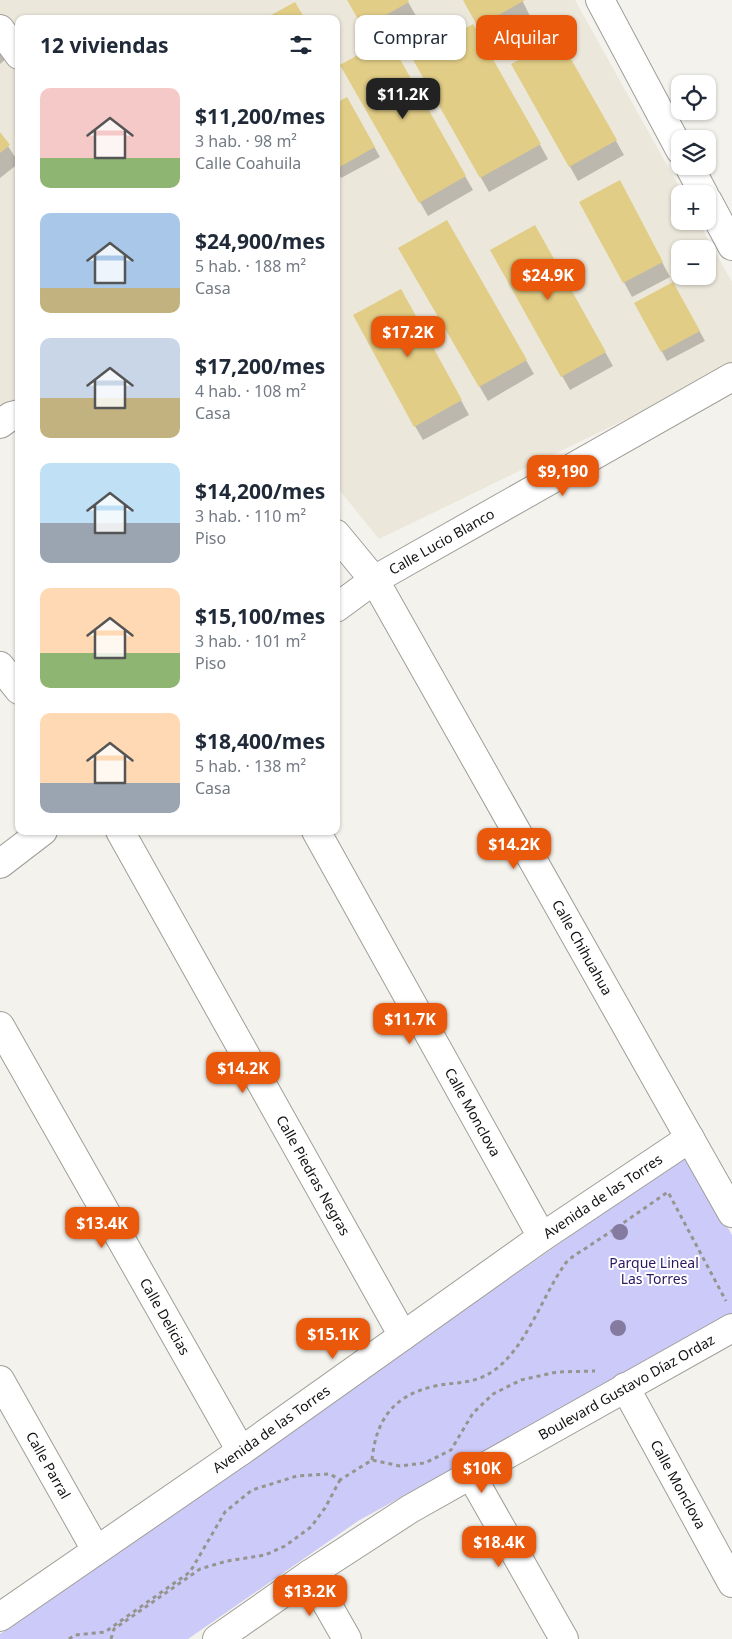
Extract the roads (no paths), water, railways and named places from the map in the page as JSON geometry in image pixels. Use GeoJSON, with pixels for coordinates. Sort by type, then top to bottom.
{"type":"FeatureCollection","features":[{"type":"Feature","properties":{"kind":"street"},"geometry":{"type":"LineString","coordinates":[[600,0],[671,133]]}},
{"type":"Feature","properties":{"kind":"street"},"geometry":{"type":"LineString","coordinates":[[0,29],[15,50]]}},
{"type":"Feature","properties":{"kind":"street"},"geometry":{"type":"LineString","coordinates":[[716,216],[732,246]]}},
{"type":"Feature","properties":{"kind":"street","name":"Calle Lucio Blanco"},"geometry":{"type":"LineString","coordinates":[[340,605],[374,580],[732,377]]}},
{"type":"Feature","properties":{"kind":"street"},"geometry":{"type":"LineString","coordinates":[[0,424],[15,415]]}},
{"type":"Feature","properties":{"kind":"street","name":"Calle Chihuahua"},"geometry":{"type":"LineString","coordinates":[[340,539],[374,580],[732,1213]]}},
{"type":"Feature","properties":{"kind":"street"},"geometry":{"type":"LineString","coordinates":[[0,666],[15,685]]}},
{"type":"Feature","properties":{"kind":"street"},"geometry":{"type":"LineString","coordinates":[[0,864],[38,835]]}},
{"type":"Feature","properties":{"kind":"street","name":"Calle Piedras Negras"},"geometry":{"type":"LineString","coordinates":[[122,835],[403,1336]]}},
{"type":"Feature","properties":{"kind":"street","name":"Calle Monclova"},"geometry":{"type":"LineString","coordinates":[[318,835],[542,1237]]}},
{"type":"Feature","properties":{"kind":"street","name":"Calle Delicias"},"geometry":{"type":"LineString","coordinates":[[0,1026],[241,1451]]}},
{"type":"Feature","properties":{"kind":"street","name":"Avenida de las Torres"},"geometry":{"type":"LineString","coordinates":[[0,1617],[241,1451],[542,1237],[690,1138]]}},
{"type":"Feature","properties":{"kind":"street","name":"Boulevard Gustavo Díaz Ordaz"},"geometry":{"type":"LineString","coordinates":[[217,1639],[310,1574],[410,1509],[472,1476],[626,1387],[730,1317]]}},
{"type":"Feature","properties":{"kind":"street","name":"Calle Parral"},"geometry":{"type":"LineString","coordinates":[[0,1380],[96,1550]]}},
{"type":"Feature","properties":{"kind":"street","name":"Calle Monclova"},"geometry":{"type":"LineString","coordinates":[[626,1387],[732,1583]]}},
{"type":"Feature","properties":{"kind":"street"},"geometry":{"type":"LineString","coordinates":[[472,1476],[564,1639]]}},
{"type":"Feature","properties":{"kind":"street"},"geometry":{"type":"LineString","coordinates":[[310,1574],[347,1639]]}},
{"type":"Feature","properties":{"kind":"park label","name":"Parque Lineal Las Torres"},"geometry":{"type":"Point","coordinates":[654,1272]}}]}
